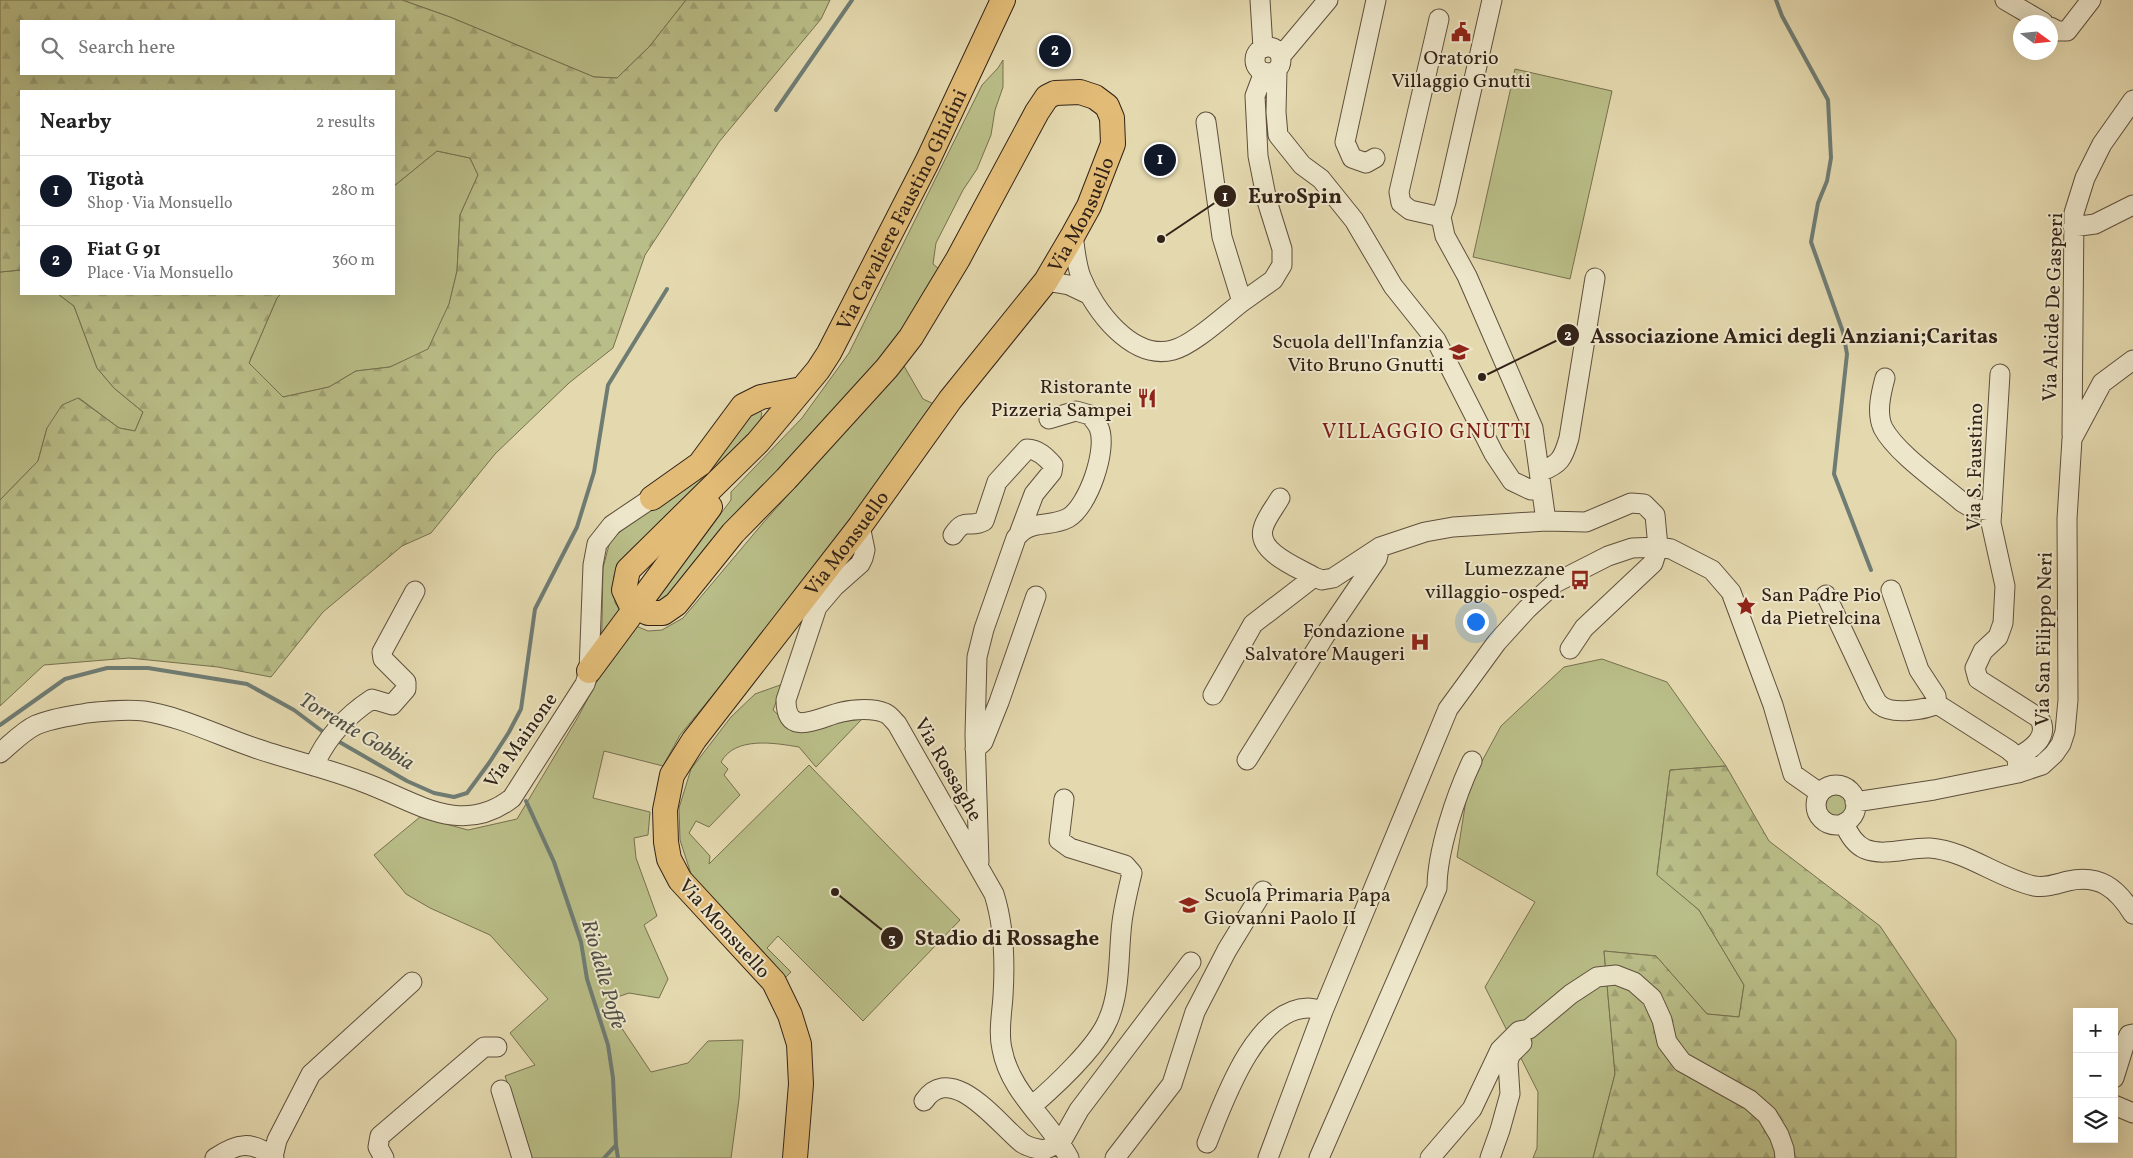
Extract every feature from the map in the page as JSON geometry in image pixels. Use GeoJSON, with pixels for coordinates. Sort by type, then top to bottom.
{"type":"FeatureCollection","features":[{"type":"Feature","properties":{"kind":"main road","name":"Via Cavaliere Faustino Ghidini"},"geometry":{"type":"LineString","coordinates":[[780,415],[829,353],[927,162],[1003,0]]}},
{"type":"Feature","properties":{"kind":"main road","name":"Via Monsuello"},"geometry":{"type":"LineString","coordinates":[[780,415],[761,439],[628,570],[624,590],[631,605],[648,613],[663,613],[676,604],[733,533],[786,479],[887,368],[910,337],[953,266],[1036,112],[1047,97],[1055,93],[1080,92],[1094,97],[1107,106],[1114,130],[1109,158],[1088,206],[1046,281],[950,400],[860,526],[694,740],[672,775],[666,810],[666,842],[669,859],[680,880],[774,982],[790,1014],[799,1044],[801,1064],[795,1158]]}},
{"type":"Feature","properties":{"kind":"main road"},"geometry":{"type":"LineString","coordinates":[[652,498],[700,464],[738,410],[761,397],[802,389]]}},
{"type":"Feature","properties":{"kind":"main road"},"geometry":{"type":"LineString","coordinates":[[761,397],[773,403],[780,415]]}},
{"type":"Feature","properties":{"kind":"main road"},"geometry":{"type":"LineString","coordinates":[[643,598],[761,439]]}},
{"type":"Feature","properties":{"kind":"main road"},"geometry":{"type":"LineString","coordinates":[[589,671],[629,617]]}},
{"type":"Feature","properties":{"kind":"street"},"geometry":{"type":"LineString","coordinates":[[1260,0],[1263,48],[1272,47],[1278,135],[1302,164],[1321,178],[1354,220],[1393,286],[1436,340],[1494,454],[1512,481],[1531,490],[1564,457],[1569,438],[1595,278]]}},
{"type":"Feature","properties":{"kind":"street"},"geometry":{"type":"LineString","coordinates":[[1073,235],[1078,266],[1090,295],[1111,325],[1131,343],[1152,351],[1173,350],[1191,341],[1274,280],[1282,264],[1282,249],[1267,201],[1258,156],[1255,96],[1274,66],[1328,0]]}},
{"type":"Feature","properties":{"kind":"street"},"geometry":{"type":"LineString","coordinates":[[1375,158],[1366,163],[1352,158],[1345,142],[1376,0]]}},
{"type":"Feature","properties":{"kind":"street"},"geometry":{"type":"LineString","coordinates":[[1492,0],[1441,217],[1445,236],[1467,276],[1533,428],[1546,521]]}},
{"type":"Feature","properties":{"kind":"street"},"geometry":{"type":"LineString","coordinates":[[2005,0],[2031,15]]}},
{"type":"Feature","properties":{"kind":"street"},"geometry":{"type":"LineString","coordinates":[[2058,31],[2067,31],[2091,0]]}},
{"type":"Feature","properties":{"kind":"street"},"geometry":{"type":"LineString","coordinates":[[1439,19],[1399,192],[1401,202],[1410,210],[1441,217]]}},
{"type":"Feature","properties":{"kind":"street","name":"Via Alcide De Gasperi"},"geometry":{"type":"LineString","coordinates":[[2072,439],[2074,213],[2085,178],[2102,144],[2133,100]]}},
{"type":"Feature","properties":{"kind":"street"},"geometry":{"type":"LineString","coordinates":[[1206,122],[1222,237],[1242,302]]}},
{"type":"Feature","properties":{"kind":"street"},"geometry":{"type":"LineString","coordinates":[[2073,227],[2095,224],[2133,205]]}},
{"type":"Feature","properties":{"kind":"street"},"geometry":{"type":"LineString","coordinates":[[1046,281],[1069,284],[1090,295]]}},
{"type":"Feature","properties":{"kind":"street","name":"Via San Filippo Neri"},"geometry":{"type":"LineString","coordinates":[[1855,802],[1934,790],[2017,765],[2042,765],[2054,754],[2061,744],[2066,732],[2068,700],[2067,520],[2072,439],[2102,383],[2133,360]]}},
{"type":"Feature","properties":{"kind":"street","name":"Via S. Faustino"},"geometry":{"type":"LineString","coordinates":[[2000,374],[1991,523],[2005,586],[2004,623],[1998,637],[1983,651],[1975,668],[1978,679],[2039,718],[2044,725],[2043,732],[2037,742],[2017,765]]}},
{"type":"Feature","properties":{"kind":"street"},"geometry":{"type":"LineString","coordinates":[[2072,374],[2102,383]]}},
{"type":"Feature","properties":{"kind":"street"},"geometry":{"type":"LineString","coordinates":[[1885,378],[1881,392],[1880,413],[1883,427],[1895,445],[1962,502],[1972,508],[1992,511]]}},
{"type":"Feature","properties":{"kind":"street"},"geometry":{"type":"LineString","coordinates":[[1020,531],[1027,527],[1058,523],[1070,516],[1082,502],[1096,474],[1101,447],[1099,428],[1090,415],[1076,411],[1049,419]]}},
{"type":"Feature","properties":{"kind":"street"},"geometry":{"type":"LineString","coordinates":[[953,536],[959,527],[965,523],[978,524],[984,521],[997,482],[1027,449],[1034,449],[1046,457],[1053,465],[1052,472],[1034,494],[1016,538],[984,629],[977,657],[975,749],[979,866]]}},
{"type":"Feature","properties":{"kind":"street","name":"Via Mainone"},"geometry":{"type":"LineString","coordinates":[[0,753],[34,726],[66,716],[123,710],[145,711],[185,722],[245,745],[318,758],[362,781],[443,815],[471,816],[489,812],[512,798],[586,684],[589,671],[593,565],[597,544],[612,525],[652,498]]}},
{"type":"Feature","properties":{"kind":"street"},"geometry":{"type":"LineString","coordinates":[[1280,498],[1263,528],[1262,538],[1268,550],[1322,580],[1333,578],[1380,547],[1426,532],[1452,527],[1546,521],[1586,522],[1631,503],[1644,504],[1655,515],[1658,547],[1653,563],[1584,628],[1570,648]]}},
{"type":"Feature","properties":{"kind":"street","name":"Via Rossaghe"},"geometry":{"type":"LineString","coordinates":[[860,526],[865,550],[863,558],[856,568],[834,587],[817,607],[786,700],[786,714],[791,721],[801,723],[844,711],[872,710],[887,714],[897,724],[913,749],[989,884],[997,905],[1004,968],[1001,1047],[1019,1092],[1065,1150]]}},
{"type":"Feature","properties":{"kind":"street"},"geometry":{"type":"LineString","coordinates":[[1246,760],[1326,634],[1377,559],[1380,547]]}},
{"type":"Feature","properties":{"kind":"street"},"geometry":{"type":"LineString","coordinates":[[1268,1158],[1323,1011],[1448,709],[1497,642],[1527,609],[1555,583],[1608,556],[1632,548],[1658,547],[1671,550],[1712,570],[1731,592],[1773,705],[1793,774],[1820,793]]}},
{"type":"Feature","properties":{"kind":"street"},"geometry":{"type":"LineString","coordinates":[[1213,696],[1253,624],[1314,577]]}},
{"type":"Feature","properties":{"kind":"street"},"geometry":{"type":"LineString","coordinates":[[1891,590],[1896,610],[1919,670],[1936,696],[1937,704]]}},
{"type":"Feature","properties":{"kind":"street"},"geometry":{"type":"LineString","coordinates":[[318,758],[336,730],[359,708],[372,699],[392,705],[406,689],[406,682],[383,659],[382,652],[415,591]]}},
{"type":"Feature","properties":{"kind":"street"},"geometry":{"type":"LineString","coordinates":[[1826,595],[1873,695],[1880,705],[1890,710],[1925,709],[1937,704]]}},
{"type":"Feature","properties":{"kind":"street"},"geometry":{"type":"LineString","coordinates":[[975,749],[983,742],[999,702],[1036,596]]}},
{"type":"Feature","properties":{"kind":"street"},"geometry":{"type":"LineString","coordinates":[[1937,704],[2010,750],[2017,765]]}},
{"type":"Feature","properties":{"kind":"street"},"geometry":{"type":"LineString","coordinates":[[1319,1158],[1437,888],[1437,868],[1461,784],[1472,761]]}},
{"type":"Feature","properties":{"kind":"street"},"geometry":{"type":"LineString","coordinates":[[1830,786],[1844,786],[1853,795],[1855,802],[1853,815],[1844,823],[1830,824],[1820,817],[1816,805],[1820,793],[1830,786]]}},
{"type":"Feature","properties":{"kind":"street"},"geometry":{"type":"LineString","coordinates":[[1032,1106],[1054,1087],[1098,1038],[1108,1021],[1114,1002],[1122,921],[1132,874],[1125,865],[1070,848],[1059,840],[1064,799]]}},
{"type":"Feature","properties":{"kind":"street"},"geometry":{"type":"LineString","coordinates":[[1844,823],[1848,835],[1864,848],[1878,852],[1929,848],[1950,851],[2022,882],[2036,886],[2053,886],[2066,881],[2088,877],[2109,886],[2124,900],[2133,914]]}},
{"type":"Feature","properties":{"kind":"street"},"geometry":{"type":"LineString","coordinates":[[1115,1158],[1172,1084],[1195,1012],[1227,950],[1263,891]]}},
{"type":"Feature","properties":{"kind":"street"},"geometry":{"type":"LineString","coordinates":[[924,1101],[930,1092],[943,1087],[960,1090],[983,1106],[1024,1144],[1044,1150],[1065,1150],[1079,1110],[1191,962]]}},
{"type":"Feature","properties":{"kind":"street"},"geometry":{"type":"LineString","coordinates":[[1490,1158],[1510,1094],[1508,1063],[1510,1055],[1524,1040],[1529,1029],[1571,994],[1596,977],[1616,975],[1634,982],[1652,998],[1662,1020],[1667,1042],[1682,1062],[1736,1091],[1767,1115],[1779,1135],[1785,1158]]}},
{"type":"Feature","properties":{"kind":"street"},"geometry":{"type":"LineString","coordinates":[[215,1158],[230,1148],[244,1145],[255,1147],[274,1158],[277,1140],[311,1074],[412,982]]}},
{"type":"Feature","properties":{"kind":"street"},"geometry":{"type":"LineString","coordinates":[[1207,1143],[1232,1079],[1258,1039],[1275,1022],[1290,1013],[1308,1008],[1323,1011]]}},
{"type":"Feature","properties":{"kind":"street"},"geometry":{"type":"LineString","coordinates":[[1430,1158],[1472,1109],[1500,1050],[1519,1031],[1529,1029]]}},
{"type":"Feature","properties":{"kind":"street"},"geometry":{"type":"LineString","coordinates":[[2118,1065],[2129,1034],[2133,1034]]}},
{"type":"Feature","properties":{"kind":"street"},"geometry":{"type":"LineString","coordinates":[[384,1158],[378,1147],[380,1136],[484,1047],[497,1047]]}},
{"type":"Feature","properties":{"kind":"street"},"geometry":{"type":"LineString","coordinates":[[501,1090],[522,1158]]}},
{"type":"Feature","properties":{"kind":"street"},"geometry":{"type":"LineString","coordinates":[[2118,1107],[2133,1113]]}},
{"type":"Feature","properties":{"kind":"green space"},"geometry":{"type":"Polygon","coordinates":[[[0,0],[402,0],[450,17],[594,77],[617,78],[649,47],[686,0],[830,0],[821,19],[719,142],[645,255],[613,348],[569,383],[495,454],[431,533],[402,546],[323,612],[271,677],[218,667],[129,658],[44,665],[0,706],[0,500],[38,461],[47,428],[62,405],[78,398],[119,428],[135,431],[143,412],[114,388],[97,368],[74,306],[59,295],[280,295],[249,363],[283,397],[329,387],[356,371],[390,367],[428,349],[449,304],[457,271],[460,215],[478,175],[470,158],[437,151],[395,185],[395,90],[20,90],[20,270],[0,272],[0,0]]]}},
{"type":"Feature","properties":{"kind":"green space"},"geometry":{"type":"Polygon","coordinates":[[[402,0],[686,0],[649,47],[617,78],[594,77],[450,17],[402,0]]]}},
{"type":"Feature","properties":{"kind":"green space"},"geometry":{"type":"Polygon","coordinates":[[[1003,60],[1003,87],[995,110],[991,135],[977,169],[963,190],[936,243],[933,264],[939,269],[917,307],[870,374],[663,603],[651,603],[677,545],[693,551],[731,500],[731,492],[802,418],[849,353],[982,85],[1003,60]]]}},
{"type":"Feature","properties":{"kind":"green space"},"geometry":{"type":"Polygon","coordinates":[[[1515,69],[1612,91],[1570,279],[1473,257],[1515,69]]]}},
{"type":"Feature","properties":{"kind":"green space"},"geometry":{"type":"Polygon","coordinates":[[[437,151],[470,158],[478,175],[460,215],[457,271],[449,305],[428,350],[390,367],[356,371],[329,387],[283,397],[249,363],[277,298],[280,295],[395,295],[395,185],[437,151]]]}},
{"type":"Feature","properties":{"kind":"green space"},"geometry":{"type":"Polygon","coordinates":[[[20,270],[20,295],[59,295],[74,306],[97,368],[114,388],[143,412],[135,431],[119,428],[79,398],[47,428],[38,461],[0,500],[0,272],[20,270]]]}},
{"type":"Feature","properties":{"kind":"green space"},"geometry":{"type":"Polygon","coordinates":[[[904,366],[923,399],[936,405],[783,610],[680,735],[663,766],[604,751],[593,798],[650,812],[648,835],[634,838],[636,858],[657,916],[644,925],[668,979],[659,998],[629,993],[609,1000],[619,1024],[651,1072],[688,1063],[708,1041],[743,1040],[739,1099],[731,1158],[531,1158],[505,1076],[535,1065],[510,1033],[548,999],[490,935],[430,908],[406,894],[374,855],[420,817],[468,830],[517,819],[578,717],[601,674],[603,568],[610,541],[757,408],[762,413],[759,426],[664,517],[623,560],[614,576],[615,603],[629,623],[648,631],[662,630],[683,618],[763,523],[904,366]]]}},
{"type":"Feature","properties":{"kind":"green space"},"geometry":{"type":"Polygon","coordinates":[[[1602,659],[1667,682],[1726,766],[1670,770],[1657,874],[1699,910],[1744,985],[1739,1017],[1707,1014],[1656,956],[1604,951],[1615,1074],[1593,1158],[1533,1158],[1537,1148],[1538,1092],[1485,987],[1535,902],[1457,857],[1468,787],[1501,726],[1564,667],[1602,659]]]}},
{"type":"Feature","properties":{"kind":"green space"},"geometry":{"type":"Polygon","coordinates":[[[783,684],[773,710],[786,722],[812,726],[862,719],[816,767],[799,747],[756,743],[736,748],[727,754],[721,762],[728,769],[724,775],[740,795],[709,827],[696,821],[689,833],[710,856],[709,864],[809,765],[960,920],[863,1021],[778,936],[767,948],[791,972],[783,980],[693,880],[680,840],[679,808],[691,769],[731,717],[755,694],[783,684]]]}},
{"type":"Feature","properties":{"kind":"green space"},"geometry":{"type":"Polygon","coordinates":[[[1726,766],[1769,841],[1880,926],[1956,1040],[1956,1158],[1593,1158],[1615,1074],[1604,951],[1656,956],[1707,1014],[1739,1017],[1744,985],[1699,910],[1657,875],[1670,770],[1726,766]]]}},
{"type":"Feature","properties":{"kind":"green space"},"geometry":{"type":"Polygon","coordinates":[[[1836,793],[1844,797],[1848,805],[1844,813],[1836,817],[1828,813],[1824,805],[1828,797],[1836,793]]]}},
{"type":"Feature","properties":{"kind":"waterway","name":"Torrente Gobbia"},"geometry":{"type":"LineString","coordinates":[[776,110],[852,0]]}},
{"type":"Feature","properties":{"kind":"waterway"},"geometry":{"type":"LineString","coordinates":[[1776,0],[1782,16],[1828,100],[1831,158],[1827,181],[1818,203],[1811,242],[1843,332],[1847,354],[1834,474],[1871,570]]}},
{"type":"Feature","properties":{"kind":"waterway","name":"Torrente Gobbia"},"geometry":{"type":"LineString","coordinates":[[336,740],[407,781],[434,793],[454,797],[467,793],[509,732],[521,709],[535,609],[577,527],[594,472],[608,385],[667,289]]}},
{"type":"Feature","properties":{"kind":"waterway","name":"Torrente Gobbia"},"geometry":{"type":"LineString","coordinates":[[0,725],[65,679],[107,668],[148,668],[247,684],[294,710],[326,734]]}},
{"type":"Feature","properties":{"kind":"waterway","name":"Rio delle Poffe"},"geometry":{"type":"LineString","coordinates":[[526,801],[554,862],[581,942],[587,979],[608,1045],[613,1078],[616,1145],[604,1158]]}},
{"type":"Feature","properties":{"kind":"waterway"},"geometry":{"type":"LineString","coordinates":[[616,1145],[618,1158]]}},
{"type":"Feature","properties":{"kind":"place","name":"Oratorio Villaggio Gnutti"},"geometry":{"type":"Point","coordinates":[1461,32]}},
{"type":"Feature","properties":{"kind":"place","name":"Fiat G 91"},"geometry":{"type":"Point","coordinates":[1055,51]}},
{"type":"Feature","properties":{"kind":"place","name":"Tigotà"},"geometry":{"type":"Point","coordinates":[1160,160]}},
{"type":"Feature","properties":{"kind":"place","name":"EuroSpin"},"geometry":{"type":"Point","coordinates":[1161,239]}},
{"type":"Feature","properties":{"kind":"place","name":"Scuola dell'Infanzia Vito Bruno Gnutti"},"geometry":{"type":"Point","coordinates":[1459,352]}},
{"type":"Feature","properties":{"kind":"place","name":"Associazione Amici degli Anziani;Caritas"},"geometry":{"type":"Point","coordinates":[1482,377]}},
{"type":"Feature","properties":{"kind":"place","name":"Ristorante Pizzeria Sampei"},"geometry":{"type":"Point","coordinates":[1147,398]}},
{"type":"Feature","properties":{"kind":"place","name":"Lumezzane villaggio-osped."},"geometry":{"type":"Point","coordinates":[1580,580]}},
{"type":"Feature","properties":{"kind":"place","name":"San Padre Pio da Pietrelcina"},"geometry":{"type":"Point","coordinates":[1746,606]}},
{"type":"Feature","properties":{"kind":"place","name":"Fondazione Salvatore Maugeri"},"geometry":{"type":"Point","coordinates":[1420,642]}},
{"type":"Feature","properties":{"kind":"place","name":"Stadio di Rossaghe"},"geometry":{"type":"Point","coordinates":[835,892]}},
{"type":"Feature","properties":{"kind":"place","name":"Scuola Primaria Papa Giovanni Paolo II"},"geometry":{"type":"Point","coordinates":[1189,905]}},
{"type":"Feature","properties":{"kind":"district","name":"VILLAGGIO GNUTTI"},"geometry":{"type":"Point","coordinates":[1427,431]}}]}
